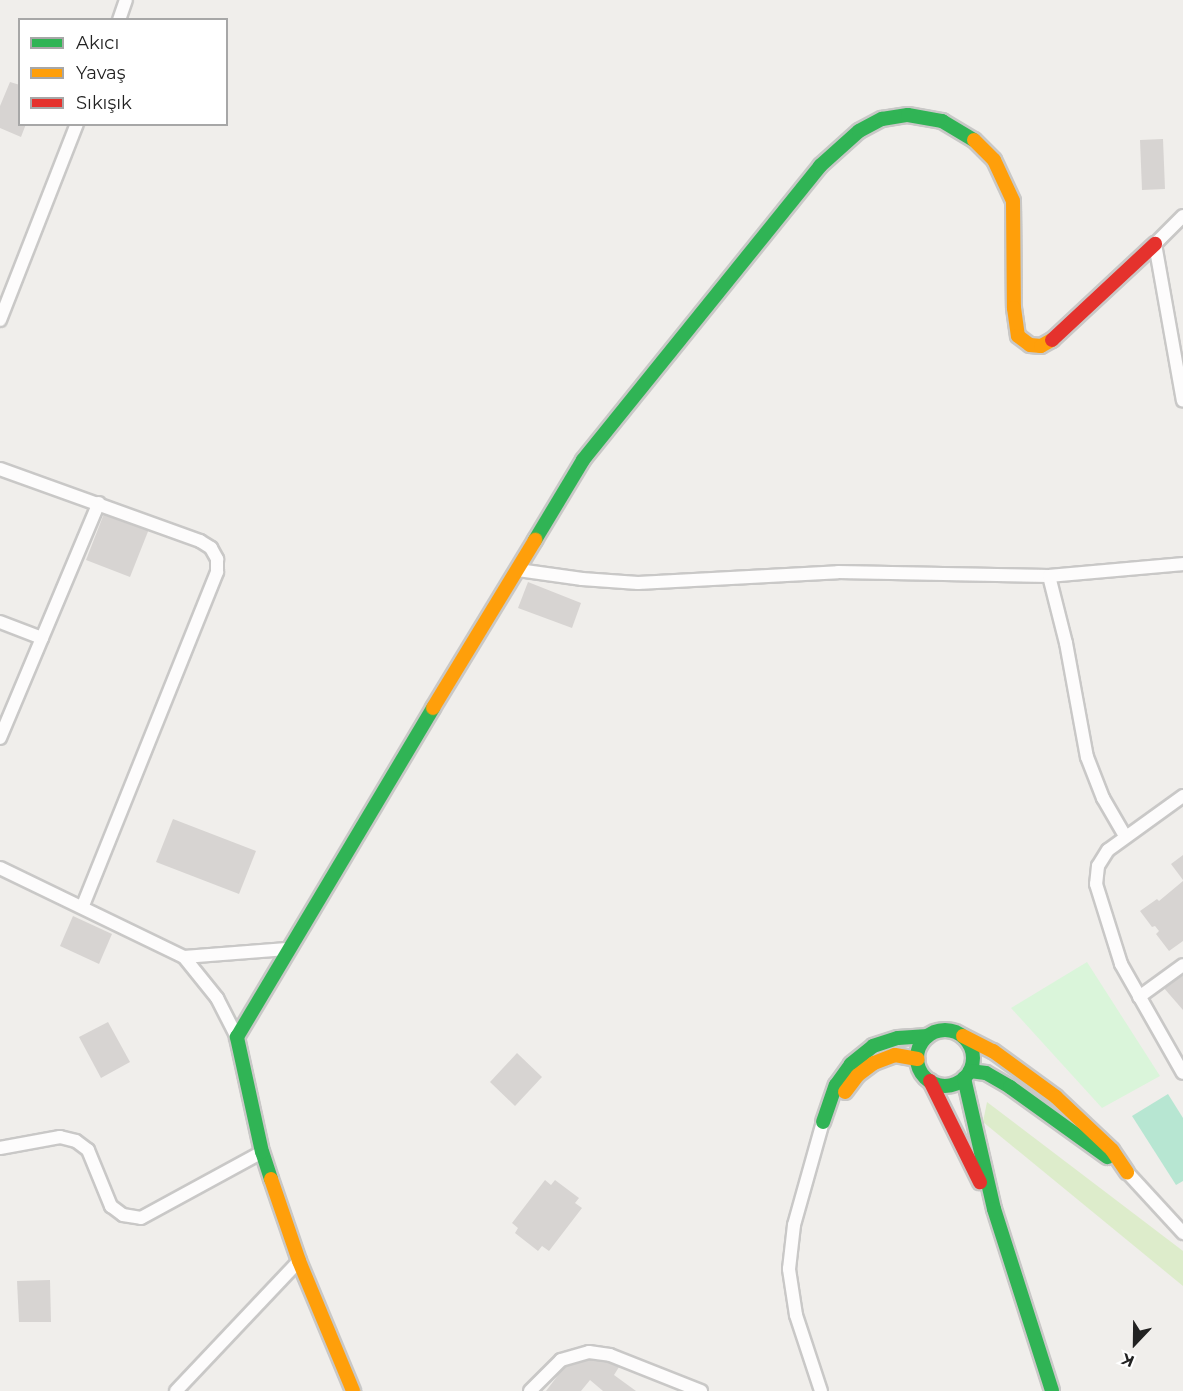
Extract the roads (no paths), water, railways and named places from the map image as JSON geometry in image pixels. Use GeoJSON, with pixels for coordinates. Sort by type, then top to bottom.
{"type":"FeatureCollection","features":[{"type":"Feature","properties":{"kind":"street"},"geometry":{"type":"LineString","coordinates":[[120,18],[126,0]]}},
{"type":"Feature","properties":{"kind":"street"},"geometry":{"type":"LineString","coordinates":[[237,1038],[262,998],[287,949],[518,570],[568,483],[603,433],[820,166],[859,131],[870,124],[908,115],[942,121],[975,140],[993,160],[1013,201],[1014,308],[1018,336],[1030,345],[1041,346],[1051,341],[1183,216]]}},
{"type":"Feature","properties":{"kind":"street"},"geometry":{"type":"LineString","coordinates":[[1,315],[76,126]]}},
{"type":"Feature","properties":{"kind":"street"},"geometry":{"type":"LineString","coordinates":[[1155,244],[1183,401]]}},
{"type":"Feature","properties":{"kind":"street"},"geometry":{"type":"LineString","coordinates":[[0,469],[99,503],[206,544],[215,553],[218,565],[82,907]]}},
{"type":"Feature","properties":{"kind":"street"},"geometry":{"type":"LineString","coordinates":[[0,738],[99,503]]}},
{"type":"Feature","properties":{"kind":"street"},"geometry":{"type":"LineString","coordinates":[[518,570],[582,579],[638,583],[838,572],[1049,576],[1183,564]]}},
{"type":"Feature","properties":{"kind":"street"},"geometry":{"type":"LineString","coordinates":[[1049,576],[1066,643],[1088,757],[1103,798],[1125,836]]}},
{"type":"Feature","properties":{"kind":"street"},"geometry":{"type":"LineString","coordinates":[[0,622],[42,638]]}},
{"type":"Feature","properties":{"kind":"street"},"geometry":{"type":"LineString","coordinates":[[1183,796],[1125,836],[1102,857],[1096,884],[1121,964],[1183,1073]]}},
{"type":"Feature","properties":{"kind":"street"},"geometry":{"type":"LineString","coordinates":[[0,868],[184,957],[217,998],[237,1038],[262,1152],[299,1261],[353,1391]]}},
{"type":"Feature","properties":{"kind":"street"},"geometry":{"type":"LineString","coordinates":[[184,957],[287,949]]}},
{"type":"Feature","properties":{"kind":"street"},"geometry":{"type":"LineString","coordinates":[[1139,998],[1183,965]]}},
{"type":"Feature","properties":{"kind":"street"},"geometry":{"type":"LineString","coordinates":[[821,1391],[796,1315],[789,1269],[794,1225],[823,1122],[836,1085],[851,1064],[873,1046],[898,1038],[928,1036],[945,1030],[993,1051],[1056,1097],[1112,1150],[1127,1172],[1183,1233]]}},
{"type":"Feature","properties":{"kind":"street"},"geometry":{"type":"LineString","coordinates":[[928,1036],[918,1050],[919,1068],[930,1081],[994,1209]]}},
{"type":"Feature","properties":{"kind":"street"},"geometry":{"type":"LineString","coordinates":[[963,1036],[972,1052],[967,1074],[994,1209],[1052,1391]]}},
{"type":"Feature","properties":{"kind":"street"},"geometry":{"type":"LineString","coordinates":[[823,1122],[858,1075],[874,1063],[895,1055],[906,1055],[918,1059]]}},
{"type":"Feature","properties":{"kind":"street"},"geometry":{"type":"LineString","coordinates":[[930,1081],[947,1085],[967,1074],[986,1073],[1010,1087],[1127,1172]]}},
{"type":"Feature","properties":{"kind":"street"},"geometry":{"type":"LineString","coordinates":[[0,1148],[60,1137],[76,1141],[88,1150],[111,1206],[123,1215],[141,1218],[262,1152]]}},
{"type":"Feature","properties":{"kind":"street"},"geometry":{"type":"LineString","coordinates":[[178,1390],[299,1261]]}},
{"type":"Feature","properties":{"kind":"street"},"geometry":{"type":"LineString","coordinates":[[530,1391],[561,1360],[589,1352],[610,1355],[700,1391]]}}]}
